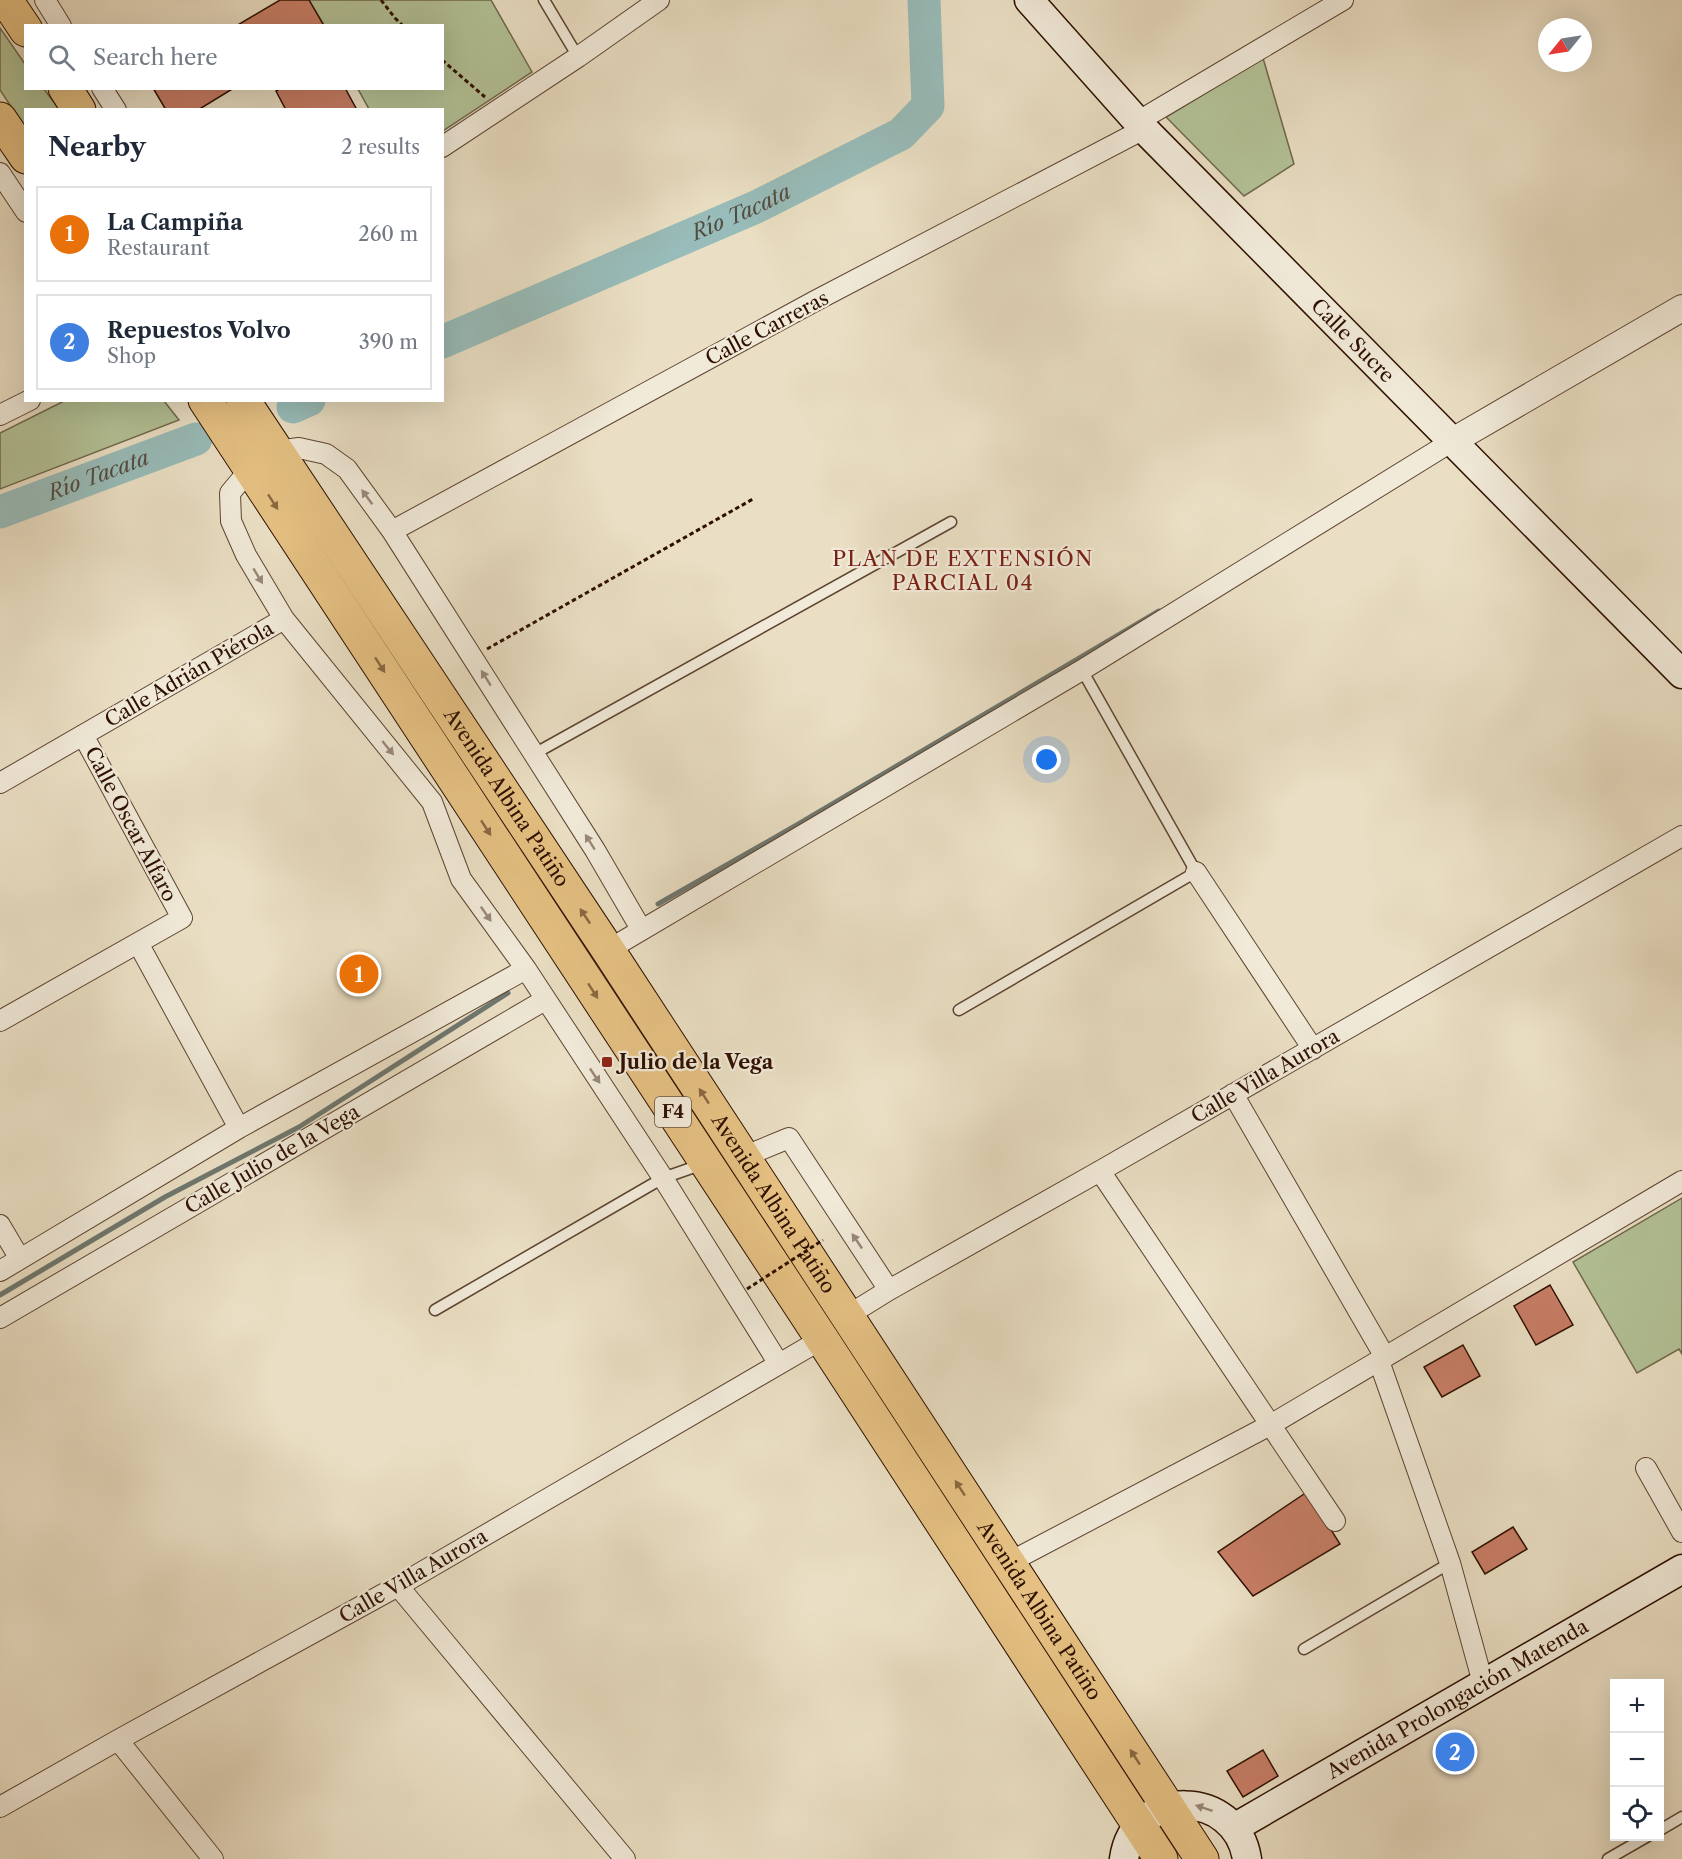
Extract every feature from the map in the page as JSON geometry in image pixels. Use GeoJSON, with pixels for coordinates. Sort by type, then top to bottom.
{"type":"FeatureCollection","features":[{"type":"Feature","properties":{"kind":"highway"},"geometry":{"type":"LineString","coordinates":[[6,0],[24,27]]}},
{"type":"Feature","properties":{"kind":"highway"},"geometry":{"type":"LineString","coordinates":[[66,90],[78,108]]}},
{"type":"Feature","properties":{"kind":"highway"},"geometry":{"type":"LineString","coordinates":[[0,119],[24,154]]}},
{"type":"Feature","properties":{"kind":"highway","name":"Avenida Albina Patiño"},"geometry":{"type":"LineString","coordinates":[[207,402],[264,460],[608,950],[1202,1859]]}},
{"type":"Feature","properties":{"kind":"highway","name":"Avenida Albina Patiño"},"geometry":{"type":"LineString","coordinates":[[244,402],[264,460],[706,1162],[1161,1859]]}},
{"type":"Feature","properties":{"kind":"main road","name":"Calle Sucre"},"geometry":{"type":"LineString","coordinates":[[1029,0],[1141,126],[1682,674]]}},
{"type":"Feature","properties":{"kind":"main road","name":"Avenida Prolongación Matenda"},"geometry":{"type":"LineString","coordinates":[[1242,1844],[1483,1683],[1682,1569]]}},
{"type":"Feature","properties":{"kind":"main road","name":"Avenida Prolongación Matenda"},"geometry":{"type":"LineString","coordinates":[[1242,1844],[1682,1589]]}},
{"type":"Feature","properties":{"kind":"main road"},"geometry":{"type":"LineString","coordinates":[[1124,1859],[1127,1844],[1139,1825],[1167,1806],[1186,1804],[1208,1809],[1226,1820],[1242,1844]]}},
{"type":"Feature","properties":{"kind":"street"},"geometry":{"type":"LineString","coordinates":[[45,0],[60,24]]}},
{"type":"Feature","properties":{"kind":"street"},"geometry":{"type":"LineString","coordinates":[[444,146],[500,110],[659,0]]}},
{"type":"Feature","properties":{"kind":"street","name":"Calle Carreras"},"geometry":{"type":"LineString","coordinates":[[392,531],[1141,126],[1343,0]]}},
{"type":"Feature","properties":{"kind":"street"},"geometry":{"type":"LineString","coordinates":[[103,90],[115,108]]}},
{"type":"Feature","properties":{"kind":"street"},"geometry":{"type":"LineString","coordinates":[[0,173],[24,209]]}},
{"type":"Feature","properties":{"kind":"street"},"geometry":{"type":"LineString","coordinates":[[608,950],[1082,670],[1451,442],[1682,308]]}},
{"type":"Feature","properties":{"kind":"street"},"geometry":{"type":"LineString","coordinates":[[0,415],[26,402]]}},
{"type":"Feature","properties":{"kind":"street"},"geometry":{"type":"LineString","coordinates":[[641,929],[595,850],[473,657],[392,531],[347,469],[326,454],[299,448],[264,460],[230,493],[231,521],[246,555],[284,619],[432,802],[461,879],[526,969],[663,1178],[779,1364]]}},
{"type":"Feature","properties":{"kind":"street","name":"Calle Adrián Piérola"},"geometry":{"type":"LineString","coordinates":[[0,783],[284,619]]}},
{"type":"Feature","properties":{"kind":"street","name":"Calle Oscar Alfaro"},"geometry":{"type":"LineString","coordinates":[[0,1021],[182,918],[83,735]]}},
{"type":"Feature","properties":{"kind":"street","name":"Calle Villa Aurora"},"geometry":{"type":"LineString","coordinates":[[847,1316],[1682,836]]}},
{"type":"Feature","properties":{"kind":"street"},"geometry":{"type":"LineString","coordinates":[[1196,872],[1313,1049]]}},
{"type":"Feature","properties":{"kind":"street"},"geometry":{"type":"LineString","coordinates":[[138,943],[239,1128]]}},
{"type":"Feature","properties":{"kind":"street","name":"Calle Julio de la Vega"},"geometry":{"type":"LineString","coordinates":[[0,1271],[239,1128],[526,969]]}},
{"type":"Feature","properties":{"kind":"street","name":"Calle Julio de la Vega"},"geometry":{"type":"LineString","coordinates":[[0,1318],[545,1000]]}},
{"type":"Feature","properties":{"kind":"street"},"geometry":{"type":"LineString","coordinates":[[1233,1094],[1382,1359],[1450,1563],[1483,1683]]}},
{"type":"Feature","properties":{"kind":"street"},"geometry":{"type":"LineString","coordinates":[[744,1157],[789,1138],[889,1290]]}},
{"type":"Feature","properties":{"kind":"street"},"geometry":{"type":"LineString","coordinates":[[1101,1171],[1335,1521]]}},
{"type":"Feature","properties":{"kind":"street"},"geometry":{"type":"LineString","coordinates":[[1008,1563],[1272,1424],[1682,1180]]}},
{"type":"Feature","properties":{"kind":"street"},"geometry":{"type":"LineString","coordinates":[[0,1225],[20,1259]]}},
{"type":"Feature","properties":{"kind":"street","name":"Calle Villa Aurora"},"geometry":{"type":"LineString","coordinates":[[0,1807],[398,1586],[822,1339]]}},
{"type":"Feature","properties":{"kind":"street"},"geometry":{"type":"LineString","coordinates":[[1646,1468],[1682,1532]]}},
{"type":"Feature","properties":{"kind":"street"},"geometry":{"type":"LineString","coordinates":[[398,1586],[625,1859]]}},
{"type":"Feature","properties":{"kind":"street"},"geometry":{"type":"LineString","coordinates":[[118,1740],[213,1859]]}},
{"type":"Feature","properties":{"kind":"lane"},"geometry":{"type":"LineString","coordinates":[[544,0],[578,57]]}},
{"type":"Feature","properties":{"kind":"lane"},"geometry":{"type":"LineString","coordinates":[[534,754],[951,522]]}},
{"type":"Feature","properties":{"kind":"lane"},"geometry":{"type":"LineString","coordinates":[[958,1010],[1196,872],[1082,670]]}},
{"type":"Feature","properties":{"kind":"lane"},"geometry":{"type":"LineString","coordinates":[[435,1310],[663,1178],[706,1162]]}},
{"type":"Feature","properties":{"kind":"lane"},"geometry":{"type":"LineString","coordinates":[[1304,1649],[1450,1563]]}},
{"type":"Feature","properties":{"kind":"lane"},"geometry":{"type":"LineString","coordinates":[[1664,1827],[1682,1817]]}},
{"type":"Feature","properties":{"kind":"lane"},"geometry":{"type":"LineString","coordinates":[[1608,1859],[1639,1841]]}},
{"type":"Feature","properties":{"kind":"path"},"geometry":{"type":"LineString","coordinates":[[381,0],[401,24]]}},
{"type":"Feature","properties":{"kind":"path"},"geometry":{"type":"LineString","coordinates":[[444,62],[500,110]]}},
{"type":"Feature","properties":{"kind":"path"},"geometry":{"type":"LineString","coordinates":[[473,657],[753,499]]}},
{"type":"Feature","properties":{"kind":"path"},"geometry":{"type":"LineString","coordinates":[[747,1289],[823,1240]]}},
{"type":"Feature","properties":{"kind":"green space"},"geometry":{"type":"Polygon","coordinates":[[[309,0],[491,0],[532,72],[444,130],[444,108],[368,108],[359,90],[444,90],[444,24],[323,24],[309,0]]]}},
{"type":"Feature","properties":{"kind":"green space"},"geometry":{"type":"Polygon","coordinates":[[[0,28],[24,63],[24,90],[45,90],[58,108],[24,108],[24,126],[0,90],[0,28]]]}},
{"type":"Feature","properties":{"kind":"green space"},"geometry":{"type":"Polygon","coordinates":[[[1263,58],[1294,164],[1244,196],[1166,117],[1263,58]]]}},
{"type":"Feature","properties":{"kind":"green space"},"geometry":{"type":"Polygon","coordinates":[[[62,402],[165,402],[179,420],[0,489],[0,433],[62,402]]]}},
{"type":"Feature","properties":{"kind":"green space"},"geometry":{"type":"Polygon","coordinates":[[[1682,1198],[1682,1354],[1679,1349],[1637,1373],[1573,1262],[1682,1198]]]}},
{"type":"Feature","properties":{"kind":"building"},"geometry":{"type":"Polygon","coordinates":[[[280,0],[309,0],[323,24],[239,24],[280,0]]]}},
{"type":"Feature","properties":{"kind":"building"},"geometry":{"type":"Polygon","coordinates":[[[154,90],[231,90],[201,108],[165,108],[154,90]]]}},
{"type":"Feature","properties":{"kind":"building"},"geometry":{"type":"Polygon","coordinates":[[[346,90],[356,108],[285,108],[276,91],[346,90]]]}},
{"type":"Feature","properties":{"kind":"building"},"geometry":{"type":"Polygon","coordinates":[[[1550,1285],[1573,1325],[1536,1345],[1514,1306],[1550,1285]]]}},
{"type":"Feature","properties":{"kind":"building"},"geometry":{"type":"Polygon","coordinates":[[[1463,1345],[1480,1376],[1442,1397],[1424,1367],[1463,1345]]]}},
{"type":"Feature","properties":{"kind":"building"},"geometry":{"type":"Polygon","coordinates":[[[1307,1492],[1340,1544],[1253,1596],[1218,1552],[1307,1492]]]}},
{"type":"Feature","properties":{"kind":"building"},"geometry":{"type":"Polygon","coordinates":[[[1513,1527],[1527,1549],[1485,1574],[1472,1552],[1513,1527]]]}},
{"type":"Feature","properties":{"kind":"building"},"geometry":{"type":"Polygon","coordinates":[[[1263,1750],[1278,1776],[1243,1797],[1227,1771],[1263,1750]]]}},
{"type":"Feature","properties":{"kind":"waterway","name":"Río Tacata"},"geometry":{"type":"LineString","coordinates":[[444,341],[756,207],[901,134],[928,106],[924,0]]}},
{"type":"Feature","properties":{"kind":"waterway","name":"Río Tacata"},"geometry":{"type":"LineString","coordinates":[[293,407],[304,402]]}},
{"type":"Feature","properties":{"kind":"waterway","name":"Río Tacata"},"geometry":{"type":"LineString","coordinates":[[0,512],[196,439]]}},
{"type":"Feature","properties":{"kind":"waterway"},"geometry":{"type":"LineString","coordinates":[[658,904],[795,826],[1159,611]]}},
{"type":"Feature","properties":{"kind":"waterway"},"geometry":{"type":"LineString","coordinates":[[0,1295],[165,1197],[299,1127],[508,993]]}},
{"type":"Feature","properties":{"kind":"place","name":"La Campiña"},"geometry":{"type":"Point","coordinates":[359,974]}},
{"type":"Feature","properties":{"kind":"place","name":"Julio de la Vega"},"geometry":{"type":"Point","coordinates":[607,1062]}},
{"type":"Feature","properties":{"kind":"place","name":"Repuestos Volvo"},"geometry":{"type":"Point","coordinates":[1455,1752]}},
{"type":"Feature","properties":{"kind":"district","name":"PLAN DE EXTENSIÓN PARCIAL 04"},"geometry":{"type":"Point","coordinates":[963,571]}}]}
